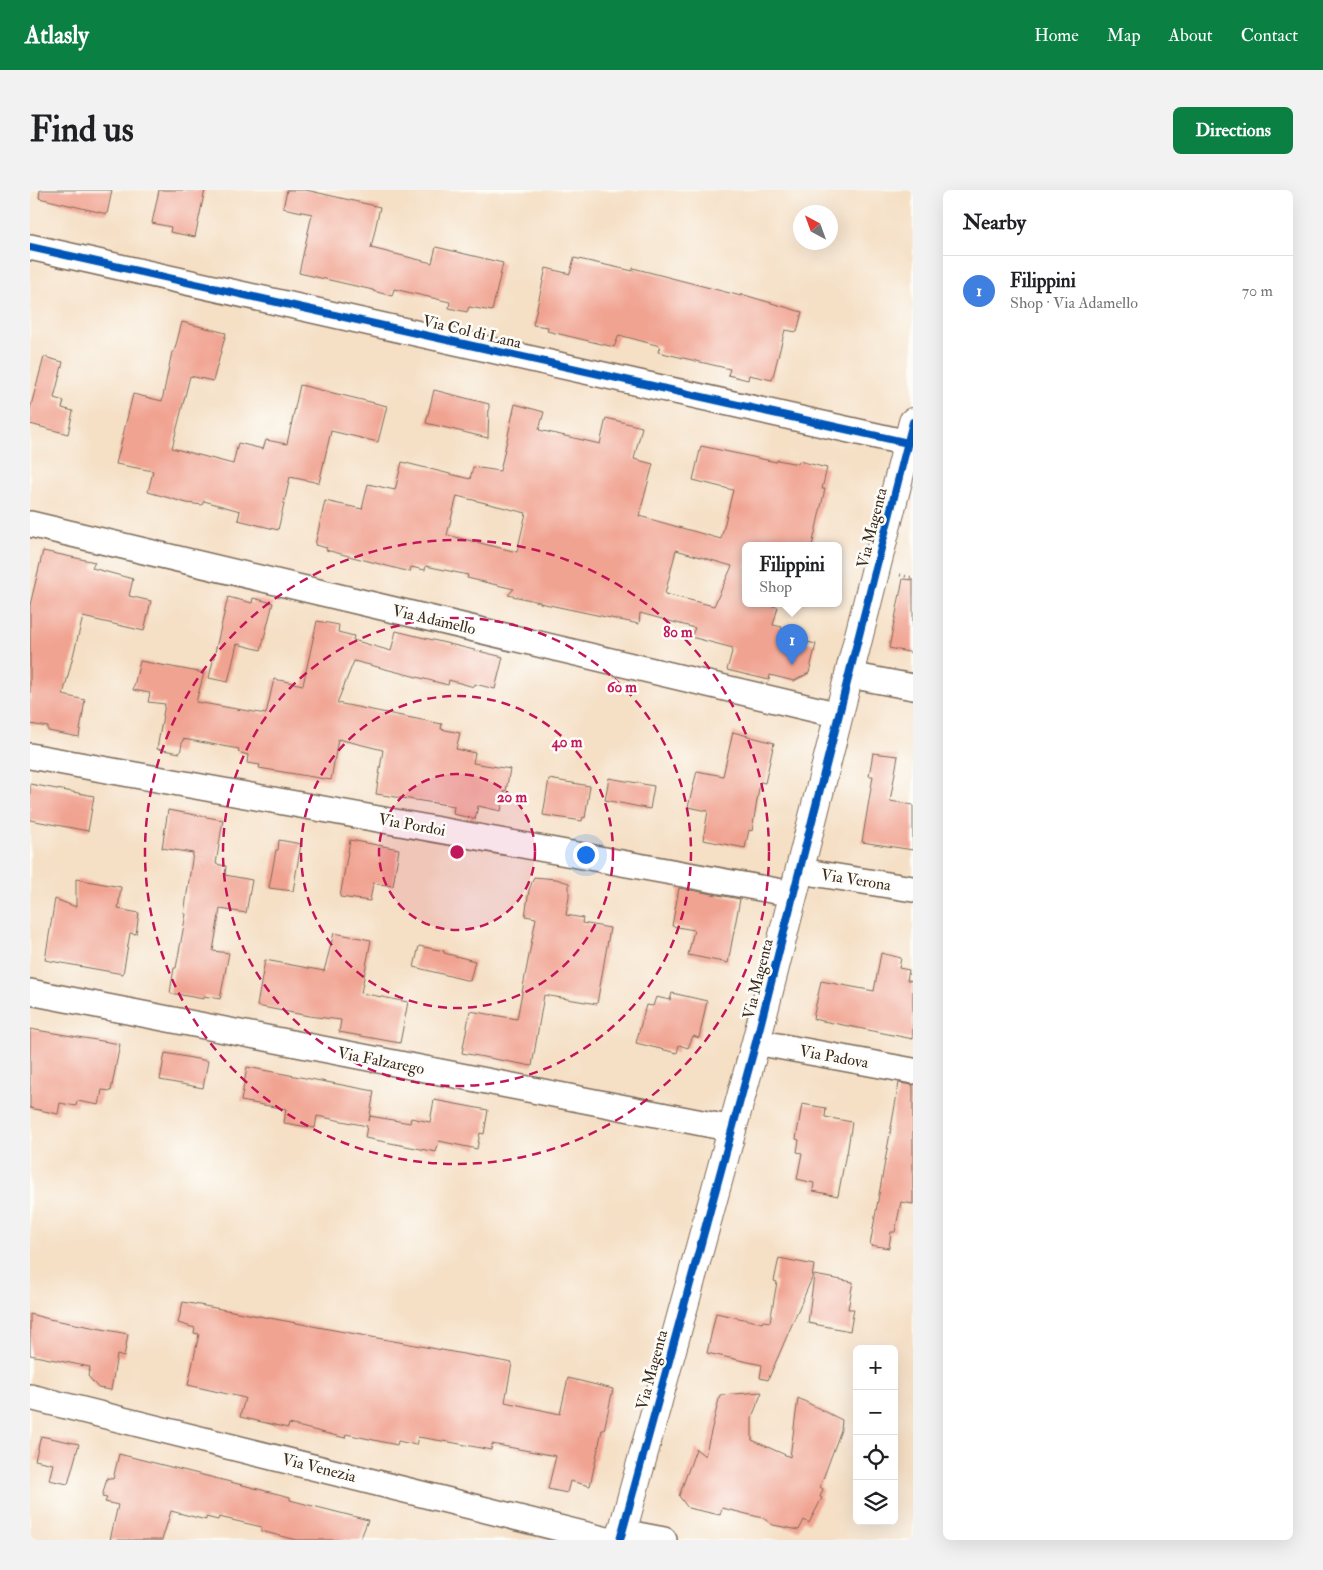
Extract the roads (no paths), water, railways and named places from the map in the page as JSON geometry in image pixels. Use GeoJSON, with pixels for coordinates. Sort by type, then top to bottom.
{"type":"FeatureCollection","features":[{"type":"Feature","properties":{"kind":"street","name":"Via Col di Lana"},"geometry":{"type":"LineString","coordinates":[[30,247],[910,433]]}},
{"type":"Feature","properties":{"kind":"street","name":"Via Magenta"},"geometry":{"type":"LineString","coordinates":[[616,1537],[733,1129],[910,433]]}},
{"type":"Feature","properties":{"kind":"street","name":"Via Adamello"},"geometry":{"type":"LineString","coordinates":[[30,524],[839,715]]}},
{"type":"Feature","properties":{"kind":"street"},"geometry":{"type":"LineString","coordinates":[[849,675],[913,686]]}},
{"type":"Feature","properties":{"kind":"street","name":"Via Pordoi"},"geometry":{"type":"LineString","coordinates":[[30,756],[797,882]]}},
{"type":"Feature","properties":{"kind":"street","name":"Via Verona"},"geometry":{"type":"LineString","coordinates":[[797,882],[913,889]]}},
{"type":"Feature","properties":{"kind":"street","name":"Via Falzarego"},"geometry":{"type":"LineString","coordinates":[[30,992],[733,1129]]}},
{"type":"Feature","properties":{"kind":"street","name":"Via Padova"},"geometry":{"type":"LineString","coordinates":[[756,1042],[913,1071]]}},
{"type":"Feature","properties":{"kind":"street","name":"Via Venezia"},"geometry":{"type":"LineString","coordinates":[[30,1397],[616,1537],[664,1540]]}},
{"type":"Feature","properties":{"kind":"place","name":"Filippini"},"geometry":{"type":"Point","coordinates":[792,665]}}]}
